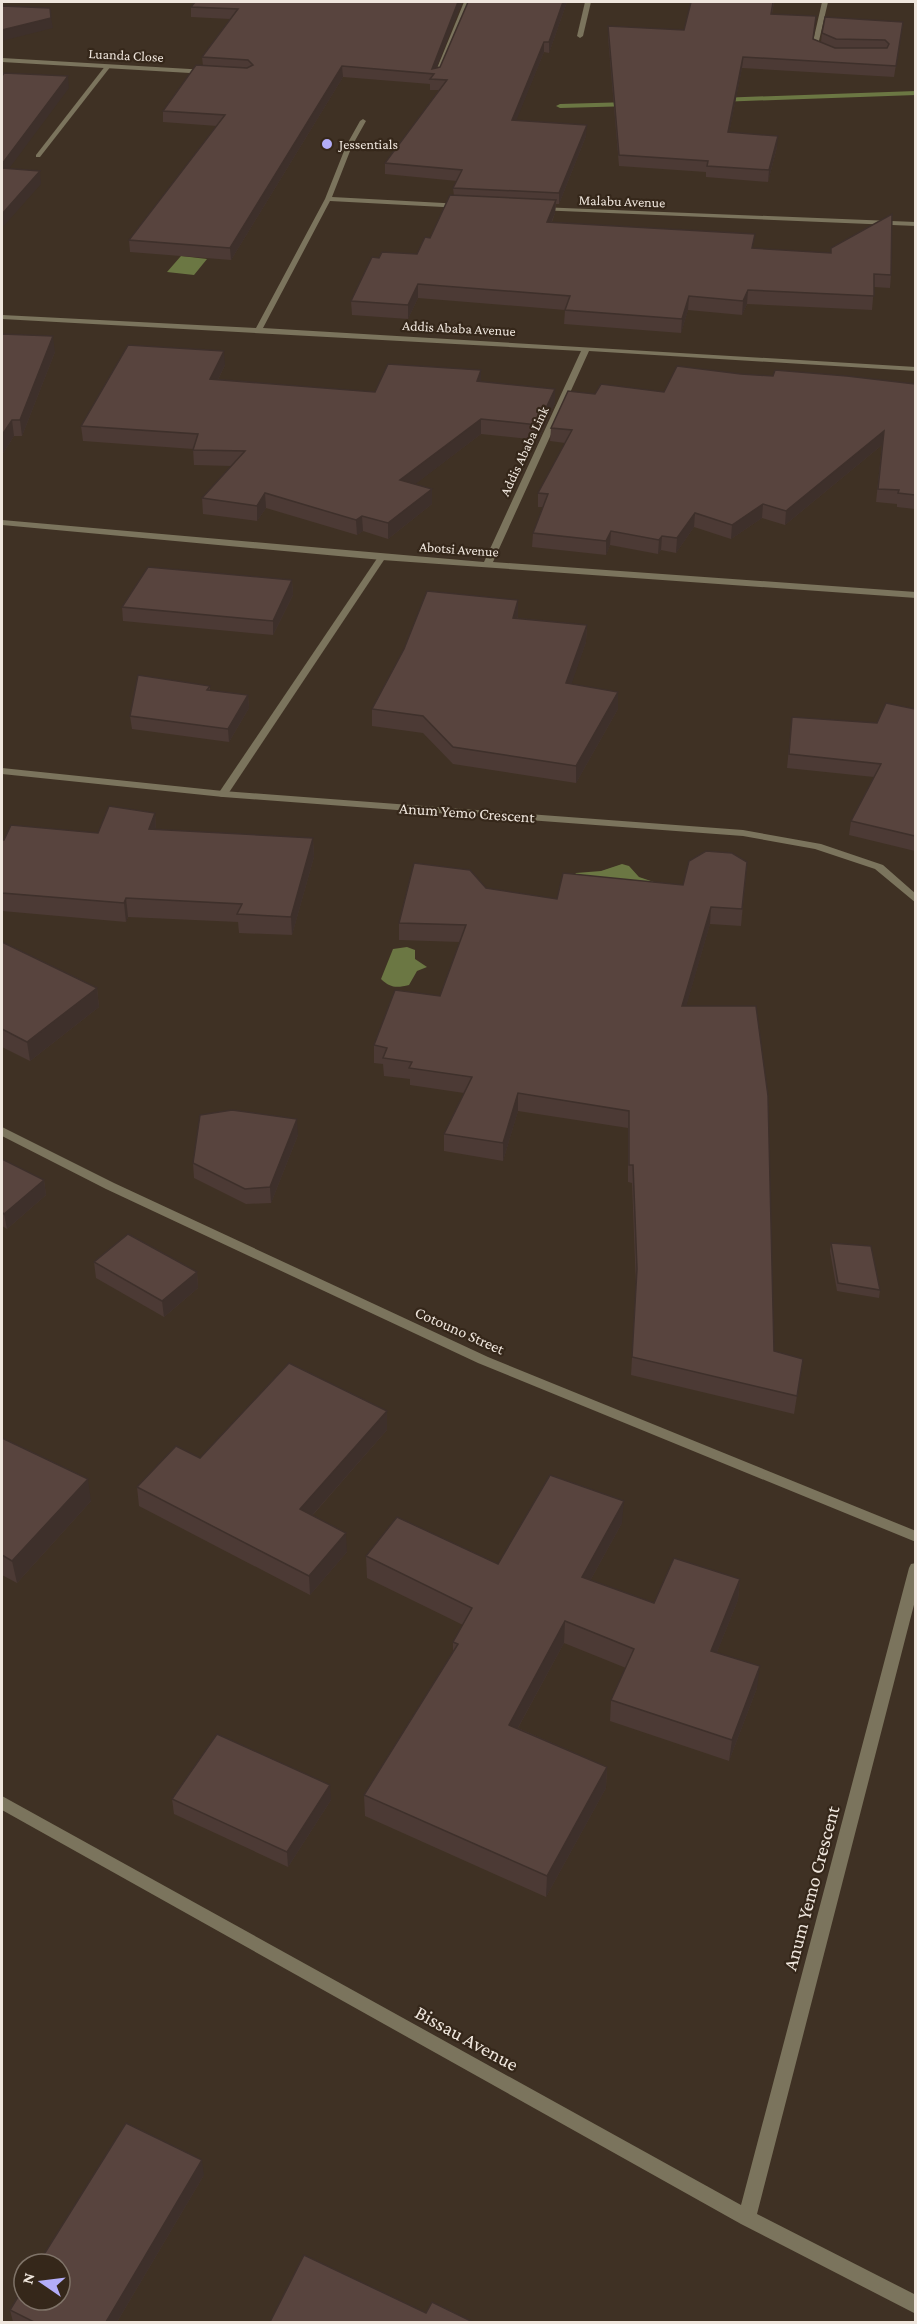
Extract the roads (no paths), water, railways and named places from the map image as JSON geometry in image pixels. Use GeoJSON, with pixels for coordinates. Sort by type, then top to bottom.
{"type":"FeatureCollection","features":[{"type":"Feature","properties":{"kind":"street"},"geometry":{"type":"LineString","coordinates":[[435,77],[467,2]]}},
{"type":"Feature","properties":{"kind":"street"},"geometry":{"type":"LineString","coordinates":[[580,36],[588,2]]}},
{"type":"Feature","properties":{"kind":"street"},"geometry":{"type":"LineString","coordinates":[[825,2],[815,46],[834,54]]}},
{"type":"Feature","properties":{"kind":"street","name":"Luanda Close"},"geometry":{"type":"LineString","coordinates":[[2,60],[213,72]]}},
{"type":"Feature","properties":{"kind":"street"},"geometry":{"type":"LineString","coordinates":[[38,156],[108,66]]}},
{"type":"Feature","properties":{"kind":"street"},"geometry":{"type":"LineString","coordinates":[[258,331],[328,199],[349,146],[363,122]]}},
{"type":"Feature","properties":{"kind":"street"},"geometry":{"type":"LineString","coordinates":[[328,199],[468,206]]}},
{"type":"Feature","properties":{"kind":"street","name":"Malabu Avenue"},"geometry":{"type":"LineString","coordinates":[[527,209],[915,224]]}},
{"type":"Feature","properties":{"kind":"street","name":"Addis Ababa Avenue"},"geometry":{"type":"LineString","coordinates":[[2,317],[915,369]]}},
{"type":"Feature","properties":{"kind":"street","name":"Addis Ababa Link"},"geometry":{"type":"LineString","coordinates":[[487,565],[586,349]]}},
{"type":"Feature","properties":{"kind":"street","name":"Abotsi Avenue"},"geometry":{"type":"LineString","coordinates":[[2,522],[382,557],[915,595]]}},
{"type":"Feature","properties":{"kind":"street"},"geometry":{"type":"LineString","coordinates":[[223,794],[382,557]]}},
{"type":"Feature","properties":{"kind":"street","name":"Anum Yemo Crescent"},"geometry":{"type":"LineString","coordinates":[[2,771],[223,794],[742,833],[817,846],[879,867],[915,900]]}},
{"type":"Feature","properties":{"kind":"street","name":"Cotouno Street"},"geometry":{"type":"LineString","coordinates":[[2,1131],[110,1186],[483,1360],[915,1537]]}},
{"type":"Feature","properties":{"kind":"street","name":"Anum Yemo Crescent"},"geometry":{"type":"LineString","coordinates":[[747,2218],[915,1568]]}},
{"type":"Feature","properties":{"kind":"street","name":"Bissau Avenue"},"geometry":{"type":"LineString","coordinates":[[2,1803],[747,2218],[915,2305]]}},
{"type":"Feature","properties":{"kind":"waterway"},"geometry":{"type":"LineString","coordinates":[[718,100],[916,93]]}},
{"type":"Feature","properties":{"kind":"waterway"},"geometry":{"type":"LineString","coordinates":[[560,106],[630,104]]}},
{"type":"Feature","properties":{"kind":"place","name":"Jessentials"},"geometry":{"type":"Point","coordinates":[327,144]}}]}
